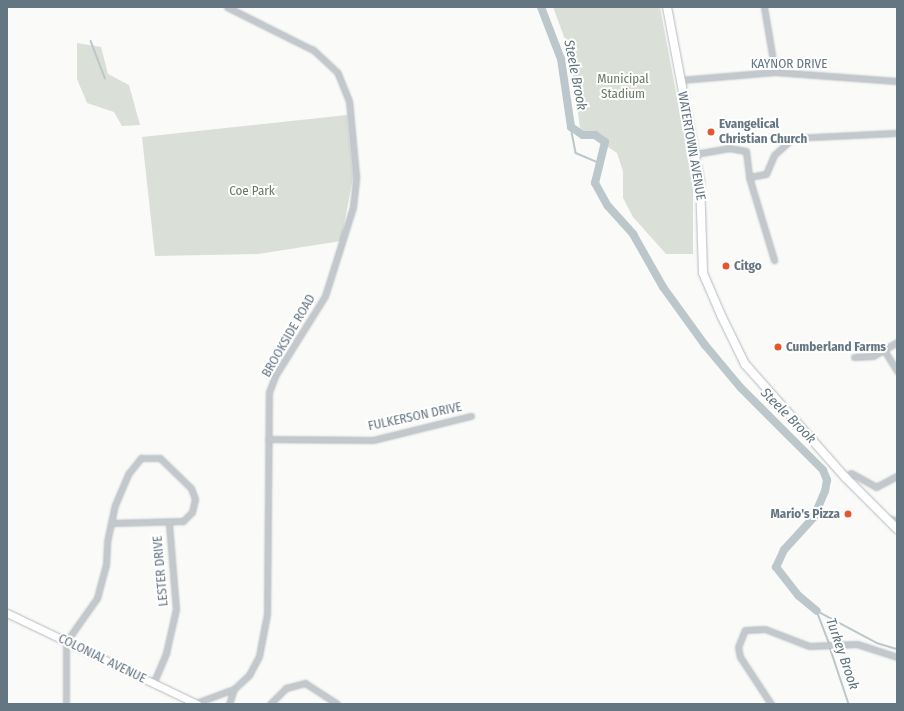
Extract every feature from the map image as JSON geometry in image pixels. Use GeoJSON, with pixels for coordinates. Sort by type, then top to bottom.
{"type":"FeatureCollection","features":[{"type":"Feature","properties":{"kind":"main road","name":"WATERTOWN AVENUE"},"geometry":{"type":"LineString","coordinates":[[667,7],[702,197],[703,273],[721,315],[745,364],[845,477],[897,529]]}},
{"type":"Feature","properties":{"kind":"street","name":"BROOKSIDE ROAD"},"geometry":{"type":"LineString","coordinates":[[197,704],[234,689],[249,675],[264,637],[268,439],[267,411],[273,381],[325,296],[344,241],[353,207],[356,149],[349,101],[337,72],[327,61],[313,50],[227,7]]}},
{"type":"Feature","properties":{"kind":"street"},"geometry":{"type":"LineString","coordinates":[[764,7],[775,72]]}},
{"type":"Feature","properties":{"kind":"street","name":"KAYNOR DRIVE"},"geometry":{"type":"LineString","coordinates":[[680,80],[775,72],[897,81]]}},
{"type":"Feature","properties":{"kind":"street"},"geometry":{"type":"LineString","coordinates":[[749,177],[766,174],[774,155],[793,138],[897,133]]}},
{"type":"Feature","properties":{"kind":"street"},"geometry":{"type":"LineString","coordinates":[[695,154],[729,148],[746,150],[749,177],[774,260]]}},
{"type":"Feature","properties":{"kind":"street"},"geometry":{"type":"LineString","coordinates":[[854,357],[873,356],[897,342]]}},
{"type":"Feature","properties":{"kind":"street"},"geometry":{"type":"LineString","coordinates":[[884,350],[897,372]]}},
{"type":"Feature","properties":{"kind":"street","name":"FULKERSON DRIVE"},"geometry":{"type":"LineString","coordinates":[[268,439],[373,440],[471,416]]}},
{"type":"Feature","properties":{"kind":"street"},"geometry":{"type":"LineString","coordinates":[[66,704],[66,642],[97,598],[111,524],[117,498],[128,474],[141,458],[150,456],[160,458],[191,488],[195,499],[192,512],[183,521],[169,524],[111,524]]}},
{"type":"Feature","properties":{"kind":"street"},"geometry":{"type":"LineString","coordinates":[[845,477],[851,473],[876,486],[897,476]]}},
{"type":"Feature","properties":{"kind":"street"},"geometry":{"type":"LineString","coordinates":[[887,518],[897,521]]}},
{"type":"Feature","properties":{"kind":"street","name":"LESTER DRIVE"},"geometry":{"type":"LineString","coordinates":[[153,684],[166,653],[176,609],[169,524]]}},
{"type":"Feature","properties":{"kind":"street","name":"COLONIAL AVENUE"},"geometry":{"type":"LineString","coordinates":[[7,613],[197,704]]}},
{"type":"Feature","properties":{"kind":"street"},"geometry":{"type":"LineString","coordinates":[[771,704],[740,657],[739,642],[745,630],[765,629],[797,643],[857,644],[897,657]]}},
{"type":"Feature","properties":{"kind":"street"},"geometry":{"type":"LineString","coordinates":[[270,704],[286,688],[306,683],[337,704]]}},
{"type":"Feature","properties":{"kind":"street","name":"BROOKSIDE ROAD"},"geometry":{"type":"LineString","coordinates":[[229,704],[234,689]]}},
{"type":"Feature","properties":{"kind":"green space","name":"Municipal Stadium"},"geometry":{"type":"Polygon","coordinates":[[[553,7],[660,7],[693,183],[693,254],[666,254],[633,217],[623,198],[623,171],[617,153],[580,128],[570,53],[553,7]]]}},
{"type":"Feature","properties":{"kind":"green space"},"geometry":{"type":"Polygon","coordinates":[[[77,43],[101,47],[108,74],[129,85],[140,125],[122,126],[114,112],[87,103],[77,79],[77,43]]]}},
{"type":"Feature","properties":{"kind":"green space","name":"Coe Park"},"geometry":{"type":"Polygon","coordinates":[[[347,115],[353,177],[341,241],[258,254],[155,256],[142,137],[347,115]]]}},
{"type":"Feature","properties":{"kind":"waterway","name":"Steele Brook"},"geometry":{"type":"LineString","coordinates":[[541,7],[561,59],[571,127],[583,135],[595,135],[605,142],[595,183],[608,206],[633,234],[663,287],[705,345],[741,388],[823,470],[827,480],[825,491],[814,517],[784,550],[776,567],[799,596],[817,611]]}},
{"type":"Feature","properties":{"kind":"waterway"},"geometry":{"type":"LineString","coordinates":[[91,41],[105,78]]}},
{"type":"Feature","properties":{"kind":"waterway","name":"Steele Brook"},"geometry":{"type":"LineString","coordinates":[[571,127],[576,153],[600,163]]}},
{"type":"Feature","properties":{"kind":"waterway","name":"Turkey Brook"},"geometry":{"type":"LineString","coordinates":[[817,611],[829,643]]}},
{"type":"Feature","properties":{"kind":"waterway","name":"Steele Brook"},"geometry":{"type":"LineString","coordinates":[[817,611],[877,643],[897,649]]}},
{"type":"Feature","properties":{"kind":"waterway","name":"Turkey Brook"},"geometry":{"type":"LineString","coordinates":[[830,647],[849,704]]}},
{"type":"Feature","properties":{"kind":"place","name":"Evangelical Christian Church"},"geometry":{"type":"Point","coordinates":[711,132]}},
{"type":"Feature","properties":{"kind":"place","name":"Citgo"},"geometry":{"type":"Point","coordinates":[726,266]}},
{"type":"Feature","properties":{"kind":"place","name":"Cumberland Farms"},"geometry":{"type":"Point","coordinates":[778,347]}},
{"type":"Feature","properties":{"kind":"place","name":"Mario's Pizza"},"geometry":{"type":"Point","coordinates":[848,514]}}]}
